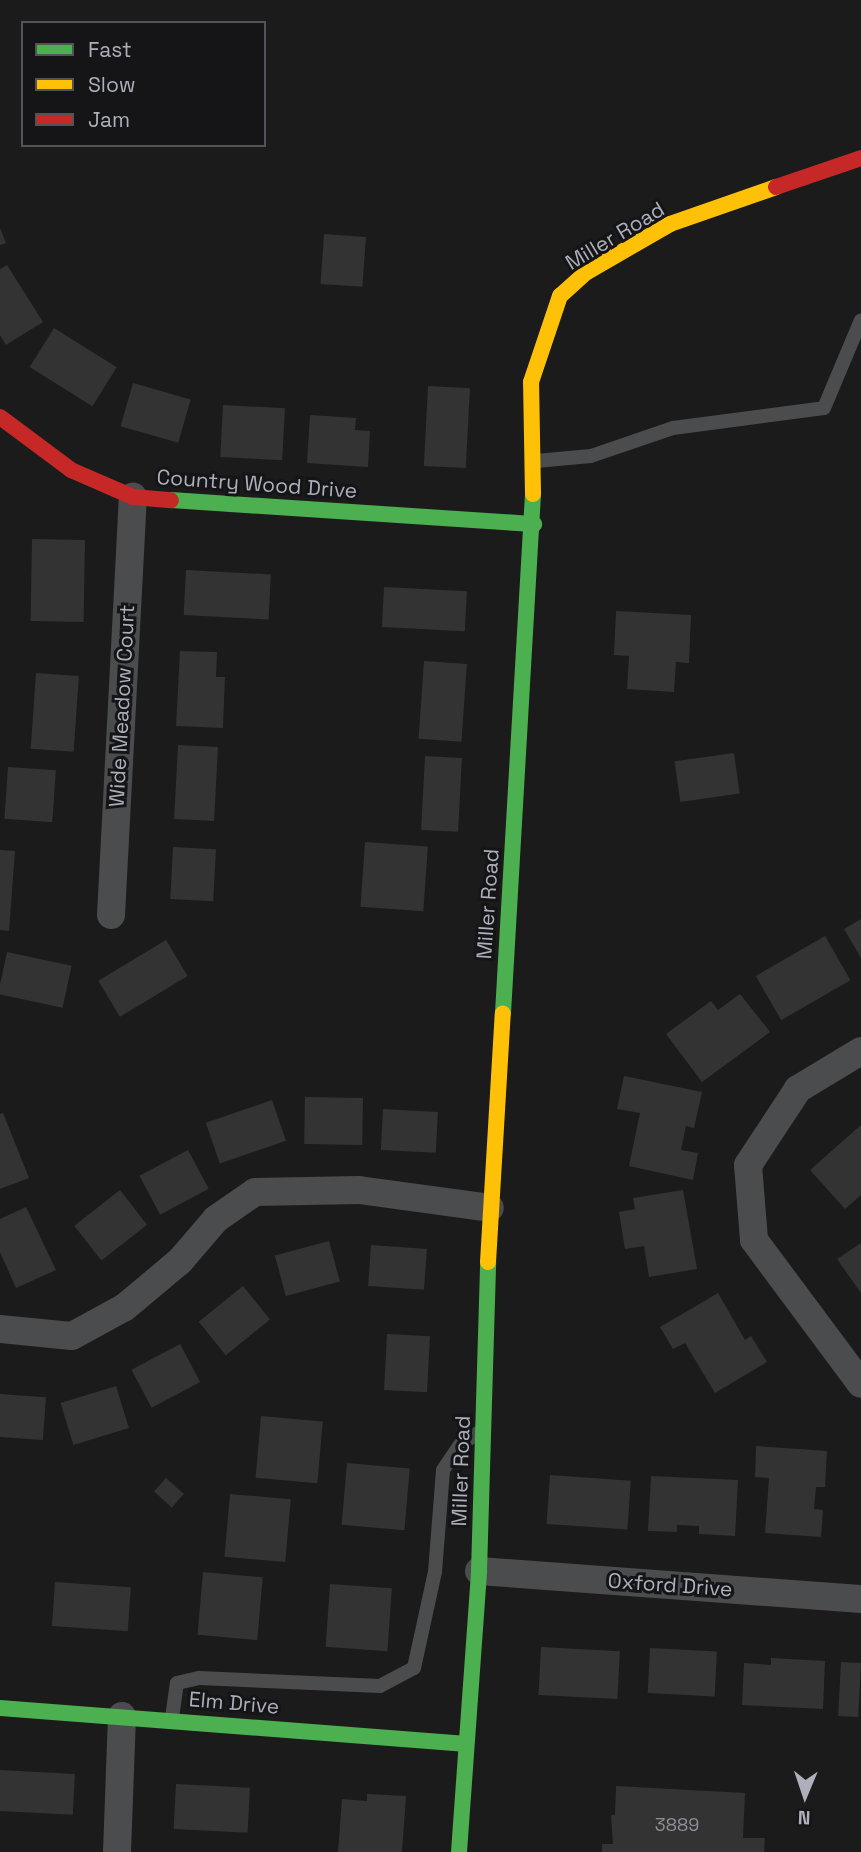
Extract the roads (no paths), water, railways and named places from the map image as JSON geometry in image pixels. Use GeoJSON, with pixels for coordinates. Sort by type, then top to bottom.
{"type":"FeatureCollection","features":[{"type":"Feature","properties":{"kind":"street","name":"Miller Road"},"geometry":{"type":"LineString","coordinates":[[459,1852],[464,1744],[479,1571],[490,1208],[534,524],[531,382],[560,296],[587,272],[670,224],[861,158]]}},
{"type":"Feature","properties":{"kind":"street","name":"Country Wood Drive"},"geometry":{"type":"LineString","coordinates":[[0,417],[71,470],[133,497],[534,524]]}},
{"type":"Feature","properties":{"kind":"street","name":"Wide Meadow Court"},"geometry":{"type":"LineString","coordinates":[[111,915],[133,497]]}},
{"type":"Feature","properties":{"kind":"street"},"geometry":{"type":"LineString","coordinates":[[861,1051],[798,1089],[748,1165],[754,1240],[861,1384]]}},
{"type":"Feature","properties":{"kind":"street"},"geometry":{"type":"LineString","coordinates":[[0,1329],[72,1336],[115,1312],[180,1261],[216,1219],[255,1192],[359,1189],[490,1208]]}},
{"type":"Feature","properties":{"kind":"street","name":"Oxford Drive"},"geometry":{"type":"LineString","coordinates":[[479,1571],[861,1599]]}},
{"type":"Feature","properties":{"kind":"street","name":"Elm Drive"},"geometry":{"type":"LineString","coordinates":[[0,1708],[172,1718],[464,1744]]}},
{"type":"Feature","properties":{"kind":"street"},"geometry":{"type":"LineString","coordinates":[[117,1852],[122,1716]]}},
{"type":"Feature","properties":{"kind":"lane"},"geometry":{"type":"LineString","coordinates":[[532,461],[591,456],[673,428],[824,408],[861,320]]}},
{"type":"Feature","properties":{"kind":"lane"},"geometry":{"type":"LineString","coordinates":[[172,1718],[177,1683],[199,1678],[380,1685],[414,1668],[433,1585],[443,1470],[460,1445],[483,1430]]}}]}
